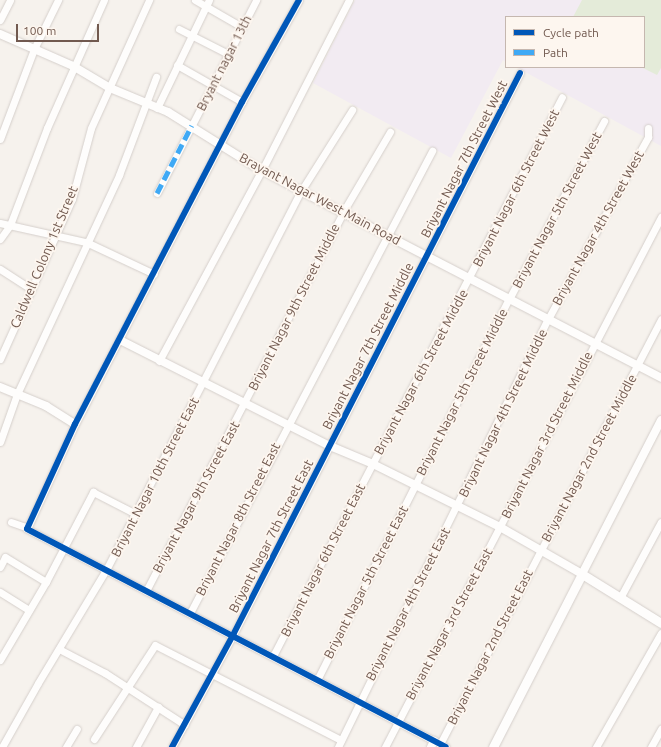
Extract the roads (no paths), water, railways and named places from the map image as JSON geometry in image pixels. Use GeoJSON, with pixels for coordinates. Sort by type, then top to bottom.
{"type":"FeatureCollection","features":[{"type":"Feature","properties":{"kind":"main road"},"geometry":{"type":"LineString","coordinates":[[493,747],[582,574],[661,623]]}},
{"type":"Feature","properties":{"kind":"street"},"geometry":{"type":"LineString","coordinates":[[0,20],[10,0]]}},
{"type":"Feature","properties":{"kind":"street"},"geometry":{"type":"LineString","coordinates":[[0,138],[34,49],[58,0]]}},
{"type":"Feature","properties":{"kind":"street"},"geometry":{"type":"LineString","coordinates":[[0,239],[10,225],[74,66],[104,0]]}},
{"type":"Feature","properties":{"kind":"street","name":"Caldwell Colony 1st Street"},"geometry":{"type":"LineString","coordinates":[[0,358],[72,199],[91,128],[149,0]]}},
{"type":"Feature","properties":{"kind":"street"},"geometry":{"type":"LineString","coordinates":[[195,0],[207,3],[242,27]]}},
{"type":"Feature","properties":{"kind":"street","name":"Bryant nagar 13th"},"geometry":{"type":"LineString","coordinates":[[158,193],[256,0]]}},
{"type":"Feature","properties":{"kind":"street"},"geometry":{"type":"LineString","coordinates":[[28,528],[75,424],[120,340],[242,102],[299,0]]}},
{"type":"Feature","properties":{"kind":"street"},"geometry":{"type":"LineString","coordinates":[[159,361],[262,170],[349,0]]}},
{"type":"Feature","properties":{"kind":"street"},"geometry":{"type":"LineString","coordinates":[[157,108],[207,3]]}},
{"type":"Feature","properties":{"kind":"street"},"geometry":{"type":"LineString","coordinates":[[179,29],[190,36],[228,54]]}},
{"type":"Feature","properties":{"kind":"street","name":"Brayant Nagar West Main Road"},"geometry":{"type":"LineString","coordinates":[[0,34],[74,66],[110,88],[147,103],[192,125],[262,170],[593,344],[661,378]]}},
{"type":"Feature","properties":{"kind":"street"},"geometry":{"type":"LineString","coordinates":[[177,65],[213,84],[242,102]]}},
{"type":"Feature","properties":{"kind":"street","name":"Briyant Nagar 7th Street West"},"geometry":{"type":"LineString","coordinates":[[427,256],[520,72]]}},
{"type":"Feature","properties":{"kind":"street"},"geometry":{"type":"LineString","coordinates":[[0,442],[17,394],[86,242],[119,175],[156,77]]}},
{"type":"Feature","properties":{"kind":"street","name":"Briyant Nagar 6th Street West"},"geometry":{"type":"LineString","coordinates":[[470,279],[562,97]]}},
{"type":"Feature","properties":{"kind":"street","name":"Briyant Nagar 10th Street East"},"geometry":{"type":"LineString","coordinates":[[2,747],[106,570],[301,191],[352,110]]}},
{"type":"Feature","properties":{"kind":"street","name":"Briyant Nagar 5th Street West"},"geometry":{"type":"LineString","coordinates":[[509,299],[604,121]]}},
{"type":"Feature","properties":{"kind":"street","name":"Briyant Nagar 4th Street West"},"geometry":{"type":"LineString","coordinates":[[548,319],[648,137],[648,128]]}},
{"type":"Feature","properties":{"kind":"street","name":"Briyant Nagar 9th Street Middle"},"geometry":{"type":"LineString","coordinates":[[246,402],[343,212],[390,132]]}},
{"type":"Feature","properties":{"kind":"street","name":"Briyant Nagar 8th Street East"},"geometry":{"type":"LineString","coordinates":[[190,613],[287,424],[432,150]]}},
{"type":"Feature","properties":{"kind":"street","name":"Briyant Nagar 3rd Street Middle"},"geometry":{"type":"LineString","coordinates":[[500,527],[593,344],[661,217]]}},
{"type":"Feature","properties":{"kind":"street"},"geometry":{"type":"LineString","coordinates":[[0,223],[56,234],[86,242],[154,274]]}},
{"type":"Feature","properties":{"kind":"street","name":"Briyant Nagar 7th Street Middle"},"geometry":{"type":"LineString","coordinates":[[330,446],[427,256]]}},
{"type":"Feature","properties":{"kind":"street"},"geometry":{"type":"LineString","coordinates":[[0,270],[31,289]]}},
{"type":"Feature","properties":{"kind":"street","name":"Briyant Nagar 6th Street Middle"},"geometry":{"type":"LineString","coordinates":[[373,464],[470,279]]}},
{"type":"Feature","properties":{"kind":"street","name":"Briyant Nagar 5th Street Middle"},"geometry":{"type":"LineString","coordinates":[[415,485],[509,299]]}},
{"type":"Feature","properties":{"kind":"street","name":"Briyant Nagar 4th Street Middle"},"geometry":{"type":"LineString","coordinates":[[457,506],[548,319]]}},
{"type":"Feature","properties":{"kind":"street","name":"Briyant Nagar 2nd Street Middle"},"geometry":{"type":"LineString","coordinates":[[540,550],[661,319]]}},
{"type":"Feature","properties":{"kind":"street"},"geometry":{"type":"LineString","coordinates":[[120,340],[203,383],[246,402],[330,446],[373,464],[500,527],[582,574],[661,420]]}},
{"type":"Feature","properties":{"kind":"street"},"geometry":{"type":"LineString","coordinates":[[0,387],[46,406],[75,424]]}},
{"type":"Feature","properties":{"kind":"street","name":"Briyant Nagar 9th Street East"},"geometry":{"type":"LineString","coordinates":[[146,591],[246,402]]}},
{"type":"Feature","properties":{"kind":"street","name":"Briyant Nagar 7th Street East"},"geometry":{"type":"LineString","coordinates":[[172,747],[185,725],[210,672],[233,635],[330,446]]}},
{"type":"Feature","properties":{"kind":"street","name":"Briyant Nagar 6th Street East"},"geometry":{"type":"LineString","coordinates":[[273,656],[373,464]]}},
{"type":"Feature","properties":{"kind":"street","name":"Briyant Nagar 5th Street East"},"geometry":{"type":"LineString","coordinates":[[317,680],[415,485]]}},
{"type":"Feature","properties":{"kind":"street"},"geometry":{"type":"LineString","coordinates":[[0,660],[46,582],[93,492],[136,514]]}},
{"type":"Feature","properties":{"kind":"street","name":"Briyant Nagar 4th Street East"},"geometry":{"type":"LineString","coordinates":[[339,744],[457,506]]}},
{"type":"Feature","properties":{"kind":"street"},"geometry":{"type":"LineString","coordinates":[[11,522],[28,528],[28,530],[64,549],[233,635],[398,722],[438,745]]}},
{"type":"Feature","properties":{"kind":"street"},"geometry":{"type":"LineString","coordinates":[[620,598],[661,522]]}},
{"type":"Feature","properties":{"kind":"street","name":"Briyant Nagar 3rd Street East"},"geometry":{"type":"LineString","coordinates":[[385,747],[500,527]]}},
{"type":"Feature","properties":{"kind":"street","name":"Briyant Nagar 2nd Street East"},"geometry":{"type":"LineString","coordinates":[[438,745],[540,550]]}},
{"type":"Feature","properties":{"kind":"street"},"geometry":{"type":"LineString","coordinates":[[0,567],[5,557],[46,582]]}},
{"type":"Feature","properties":{"kind":"street"},"geometry":{"type":"LineString","coordinates":[[0,592],[29,610]]}},
{"type":"Feature","properties":{"kind":"street"},"geometry":{"type":"LineString","coordinates":[[596,747],[661,633]]}},
{"type":"Feature","properties":{"kind":"street"},"geometry":{"type":"LineString","coordinates":[[94,739],[126,687],[155,645],[210,672],[339,744]]}},
{"type":"Feature","properties":{"kind":"street"},"geometry":{"type":"LineString","coordinates":[[59,649],[106,673],[185,725]]}},
{"type":"Feature","properties":{"kind":"street"},"geometry":{"type":"LineString","coordinates":[[136,747],[158,707]]}},
{"type":"Feature","properties":{"kind":"street"},"geometry":{"type":"LineString","coordinates":[[66,747],[77,729]]}},
{"type":"Feature","properties":{"kind":"street"},"geometry":{"type":"LineString","coordinates":[[651,747],[661,729]]}}]}
